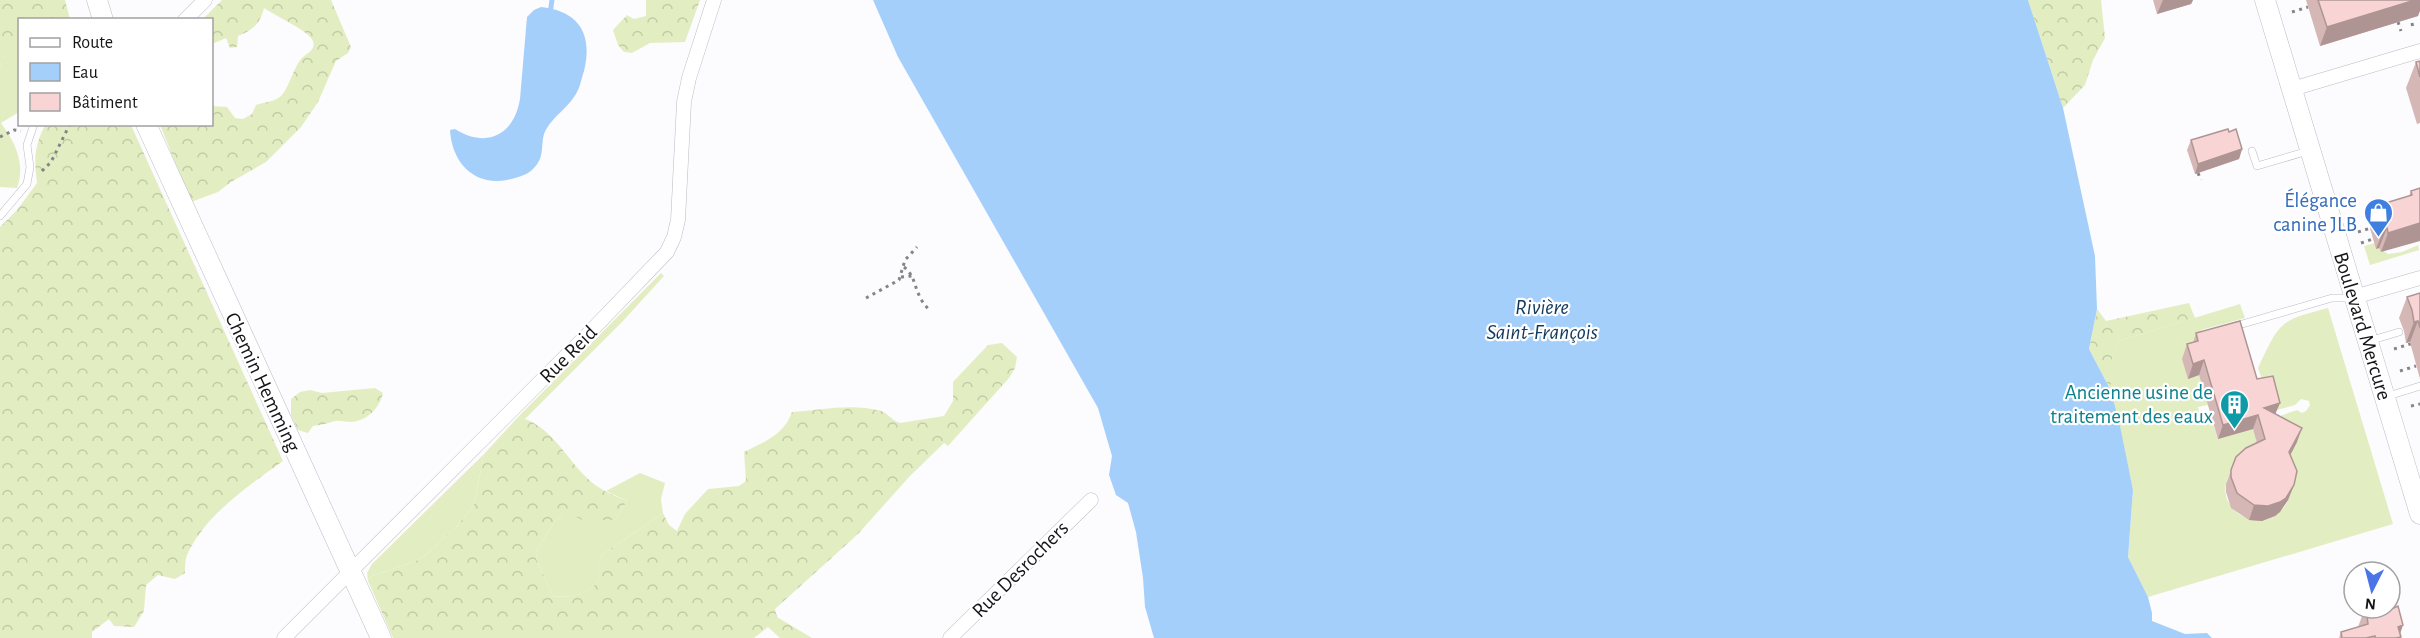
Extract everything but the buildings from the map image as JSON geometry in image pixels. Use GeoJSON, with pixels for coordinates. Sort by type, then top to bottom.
{"type":"FeatureCollection","features":[{"type":"Feature","properties":{"kind":"street"},"geometry":{"type":"LineString","coordinates":[[97,0],[102,18]]}},
{"type":"Feature","properties":{"kind":"street"},"geometry":{"type":"LineString","coordinates":[[187,18],[205,0]]}},
{"type":"Feature","properties":{"kind":"street","name":"Rue Reid"},"geometry":{"type":"LineString","coordinates":[[284,638],[667,252],[678,220],[684,102],[689,78],[714,0]]}},
{"type":"Feature","properties":{"kind":"street","name":"Boulevard Mercure"},"geometry":{"type":"LineString","coordinates":[[2265,0],[2420,514]]}},
{"type":"Feature","properties":{"kind":"street"},"geometry":{"type":"LineString","coordinates":[[2292,89],[2420,51]]}},
{"type":"Feature","properties":{"kind":"street","name":"Chemin Hemming"},"geometry":{"type":"LineString","coordinates":[[147,126],[381,638]]}},
{"type":"Feature","properties":{"kind":"street"},"geometry":{"type":"LineString","coordinates":[[2354,297],[2420,278]]}},
{"type":"Feature","properties":{"kind":"street","name":"Rue Desrochers"},"geometry":{"type":"LineString","coordinates":[[950,638],[1091,500]]}},
{"type":"Feature","properties":{"kind":"lane"},"geometry":{"type":"LineString","coordinates":[[0,216],[27,184],[30,167],[27,146],[33,128]]}},
{"type":"Feature","properties":{"kind":"lane"},"geometry":{"type":"LineString","coordinates":[[2252,151],[2257,166],[2310,151]]}},
{"type":"Feature","properties":{"kind":"lane"},"geometry":{"type":"LineString","coordinates":[[2220,331],[2241,328],[2332,298],[2354,297]]}},
{"type":"Feature","properties":{"kind":"lane"},"geometry":{"type":"LineString","coordinates":[[2368,341],[2399,332]]}},
{"type":"Feature","properties":{"kind":"lane"},"geometry":{"type":"LineString","coordinates":[[2385,397],[2420,386]]}},
{"type":"Feature","properties":{"kind":"path"},"geometry":{"type":"LineString","coordinates":[[2292,12],[2308,7]]}},
{"type":"Feature","properties":{"kind":"path"},"geometry":{"type":"LineString","coordinates":[[2398,22],[2401,31]]}},
{"type":"Feature","properties":{"kind":"path"},"geometry":{"type":"LineString","coordinates":[[27,184],[51,162],[69,126]]}},
{"type":"Feature","properties":{"kind":"path"},"geometry":{"type":"LineString","coordinates":[[0,137],[14,130],[33,128]]}},
{"type":"Feature","properties":{"kind":"path"},"geometry":{"type":"LineString","coordinates":[[2199,173],[2201,180]]}},
{"type":"Feature","properties":{"kind":"path"},"geometry":{"type":"LineString","coordinates":[[2358,232],[2373,227]]}},
{"type":"Feature","properties":{"kind":"path"},"geometry":{"type":"LineString","coordinates":[[2361,243],[2373,239]]}},
{"type":"Feature","properties":{"kind":"path"},"geometry":{"type":"LineString","coordinates":[[866,298],[887,288],[901,276],[905,260],[917,247]]}},
{"type":"Feature","properties":{"kind":"path"},"geometry":{"type":"LineString","coordinates":[[904,267],[913,276],[920,297],[929,310]]}},
{"type":"Feature","properties":{"kind":"path"},"geometry":{"type":"LineString","coordinates":[[901,276],[913,276]]}},
{"type":"Feature","properties":{"kind":"path"},"geometry":{"type":"LineString","coordinates":[[2394,348],[2420,341]]}},
{"type":"Feature","properties":{"kind":"path"},"geometry":{"type":"LineString","coordinates":[[2400,371],[2416,366]]}},
{"type":"Feature","properties":{"kind":"path"},"geometry":{"type":"LineString","coordinates":[[2411,406],[2420,404]]}},
{"type":"Feature","properties":{"kind":"green space"},"geometry":{"type":"Polygon","coordinates":[[[0,0],[65,0],[70,18],[18,18],[18,54],[6,54],[0,67],[0,0]]]}},
{"type":"Feature","properties":{"kind":"green space"},"geometry":{"type":"Polygon","coordinates":[[[222,0],[331,0],[351,47],[348,53],[336,61],[318,102],[301,127],[266,162],[218,192],[191,202],[160,126],[213,126],[213,106],[227,107],[235,118],[243,119],[252,114],[256,105],[282,95],[298,63],[312,50],[314,44],[305,33],[264,8],[255,26],[238,36],[237,47],[230,48],[226,38],[213,44],[213,18],[204,18],[222,0]]]}},
{"type":"Feature","properties":{"kind":"green space"},"geometry":{"type":"Polygon","coordinates":[[[646,0],[700,0],[685,42],[650,43],[632,53],[624,52],[618,45],[613,30],[627,15],[634,19],[646,16],[646,0]]]}},
{"type":"Feature","properties":{"kind":"green space"},"geometry":{"type":"Polygon","coordinates":[[[2028,0],[2101,0],[2105,38],[2093,60],[2085,85],[2063,108],[2028,0]]]}},
{"type":"Feature","properties":{"kind":"green space"},"geometry":{"type":"Polygon","coordinates":[[[18,53],[18,113],[1,123],[15,146],[20,162],[17,188],[0,187],[0,67],[6,54],[18,53]]]}},
{"type":"Feature","properties":{"kind":"green space"},"geometry":{"type":"Polygon","coordinates":[[[45,126],[131,126],[283,461],[216,514],[187,555],[185,573],[175,579],[158,575],[146,585],[144,611],[134,627],[114,626],[109,619],[92,632],[92,638],[0,638],[0,227],[17,210],[37,183],[35,166],[39,140],[45,126]]]}},
{"type":"Feature","properties":{"kind":"green space"},"geometry":{"type":"Polygon","coordinates":[[[2375,243],[2376,249],[2379,248],[2388,254],[2402,252],[2418,245],[2419,250],[2370,265],[2364,246],[2375,243]]]}},
{"type":"Feature","properties":{"kind":"green space"},"geometry":{"type":"Polygon","coordinates":[[[661,273],[664,276],[622,322],[525,419],[518,417],[661,273]]]}},
{"type":"Feature","properties":{"kind":"green space"},"geometry":{"type":"Polygon","coordinates":[[[2189,303],[2195,318],[2119,341],[2111,361],[2111,391],[2089,349],[2097,309],[2106,321],[2189,303]]]}},
{"type":"Feature","properties":{"kind":"green space"},"geometry":{"type":"Polygon","coordinates":[[[2240,304],[2245,318],[2201,330],[2204,344],[2188,378],[2199,375],[2208,405],[2198,407],[2200,416],[2210,414],[2218,439],[2262,426],[2259,451],[2230,474],[2225,488],[2228,501],[2235,511],[2246,518],[2259,520],[2271,518],[2282,509],[2290,494],[2274,418],[2297,410],[2302,413],[2310,405],[2309,401],[2301,399],[2295,405],[2273,411],[2258,368],[2271,341],[2282,326],[2299,316],[2328,308],[2393,524],[2148,597],[2128,557],[2133,490],[2111,391],[2111,361],[2119,341],[2240,304]]]}},
{"type":"Feature","properties":{"kind":"green space"},"geometry":{"type":"Polygon","coordinates":[[[1002,343],[1017,357],[1015,368],[1009,378],[948,446],[944,443],[909,477],[858,534],[775,609],[777,617],[812,638],[780,638],[768,627],[754,638],[393,638],[368,581],[372,576],[416,561],[427,554],[458,525],[474,505],[484,454],[518,417],[539,426],[548,434],[591,482],[627,501],[615,520],[582,520],[574,516],[563,516],[556,520],[538,548],[536,559],[553,596],[573,596],[592,588],[596,583],[599,575],[598,562],[603,554],[663,513],[669,525],[677,531],[685,514],[708,489],[739,486],[746,481],[744,452],[779,432],[792,412],[836,408],[870,409],[886,413],[900,423],[944,416],[953,401],[953,382],[988,345],[1002,343]]]}},
{"type":"Feature","properties":{"kind":"green space"},"geometry":{"type":"Polygon","coordinates":[[[375,388],[383,393],[379,404],[361,420],[337,421],[313,426],[308,433],[298,430],[291,415],[291,399],[300,392],[310,390],[322,393],[375,388]]]}},
{"type":"Feature","properties":{"kind":"green space"},"geometry":{"type":"Polygon","coordinates":[[[484,454],[474,505],[458,525],[427,554],[416,561],[372,576],[368,581],[367,573],[372,564],[484,454]]]}},
{"type":"Feature","properties":{"kind":"green space"},"geometry":{"type":"Polygon","coordinates":[[[640,473],[665,483],[661,499],[663,513],[603,554],[598,562],[599,577],[592,588],[573,596],[553,596],[536,559],[538,548],[556,520],[563,516],[574,516],[582,520],[615,520],[627,501],[606,491],[640,473]]]}},
{"type":"Feature","properties":{"kind":"water","name":"Rivière Saint-François"},"geometry":{"type":"Polygon","coordinates":[[[873,0],[2028,0],[2063,108],[2095,256],[2097,309],[2089,349],[2111,391],[2133,490],[2128,557],[2148,597],[2152,621],[2185,634],[2207,633],[2212,638],[1154,638],[1145,607],[1136,532],[1128,503],[1116,495],[1109,475],[1112,456],[1098,408],[898,57],[873,0]]]}},
{"type":"Feature","properties":{"kind":"water"},"geometry":{"type":"Polygon","coordinates":[[[541,7],[565,13],[580,27],[586,46],[586,58],[580,84],[571,101],[544,133],[540,159],[532,170],[507,180],[495,181],[475,176],[460,162],[455,153],[450,130],[455,129],[478,138],[488,138],[505,130],[512,122],[520,99],[527,17],[541,7]]]}},
{"type":"Feature","properties":{"kind":"waterway"},"geometry":{"type":"LineString","coordinates":[[550,14],[552,0]]}},
{"type":"Feature","properties":{"kind":"place","name":"Élégance canine JLB"},"geometry":{"type":"Point","coordinates":[2378,238]}},
{"type":"Feature","properties":{"kind":"place","name":"Ancienne usine de traitement des eaux"},"geometry":{"type":"Point","coordinates":[2234,430]}}]}
